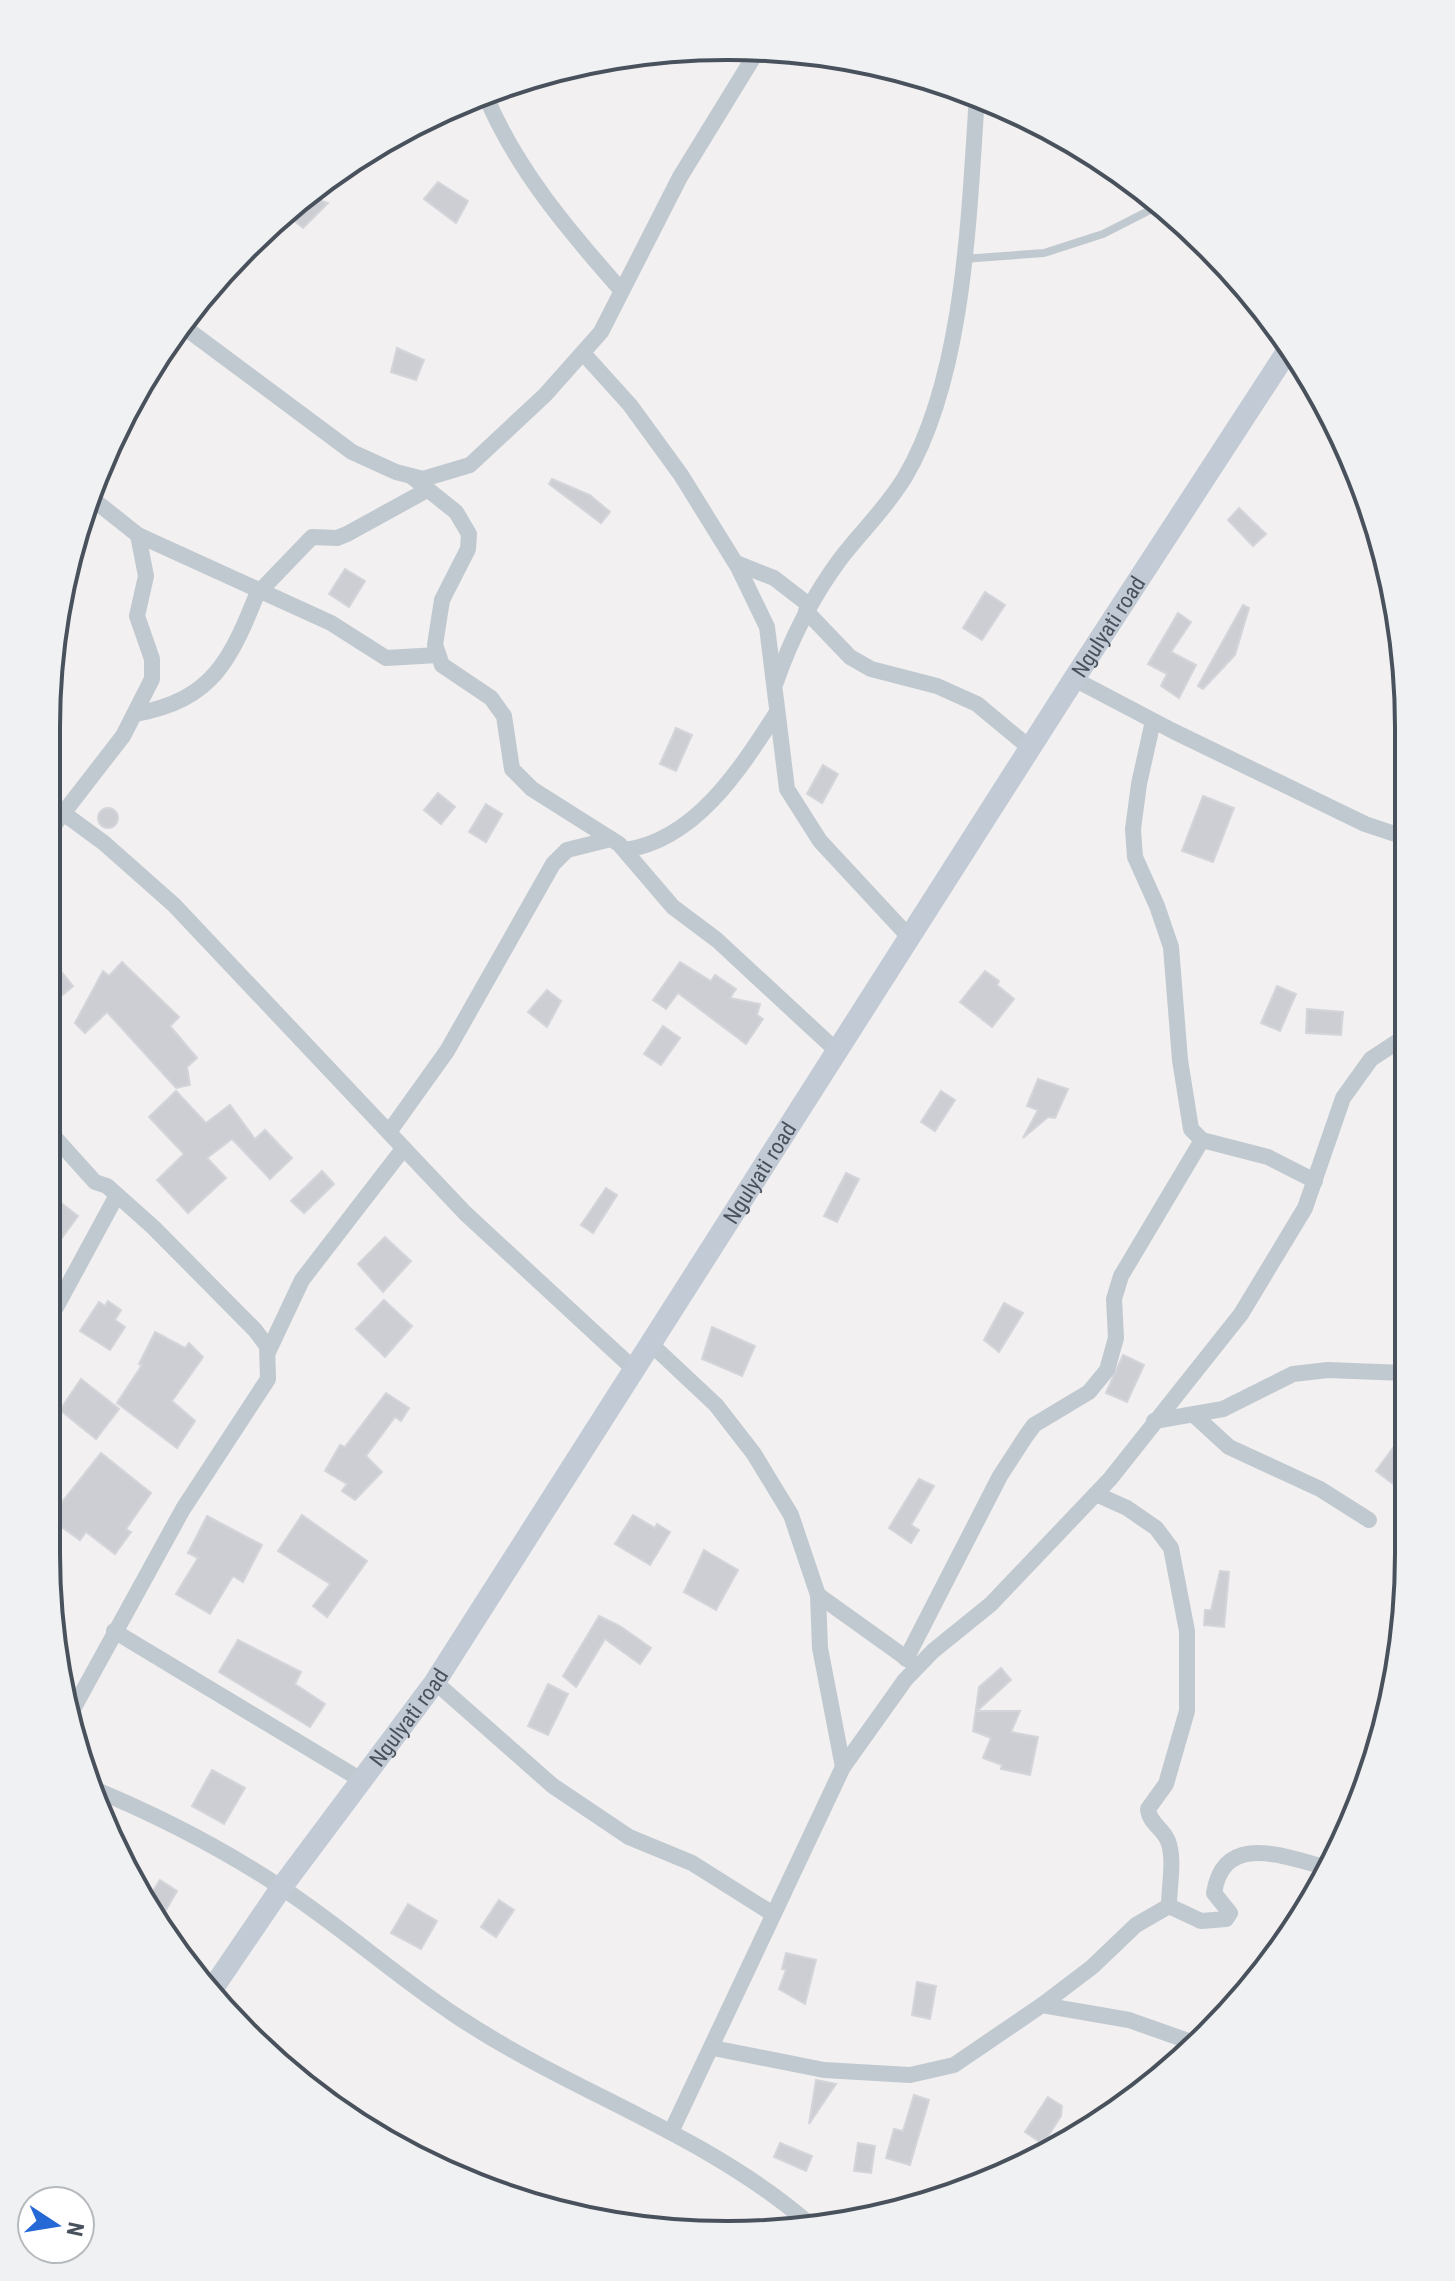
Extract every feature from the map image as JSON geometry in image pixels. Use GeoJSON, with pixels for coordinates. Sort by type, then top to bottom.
{"type":"FeatureCollection","features":[{"type":"Feature","properties":{"kind":"main road","name":"Ngulyati road"},"geometry":{"type":"LineString","coordinates":[[217,1983],[281,1888],[435,1682],[839,1053],[1074,679],[1283,357]]}},
{"type":"Feature","properties":{"kind":"street"},"geometry":{"type":"LineString","coordinates":[[190,332],[352,452],[423,479],[439,477],[470,465],[545,395],[601,332],[680,177],[752,61]]}},
{"type":"Feature","properties":{"kind":"street"},"geometry":{"type":"LineString","coordinates":[[489,104],[501,132],[541,190],[621,290]]}},
{"type":"Feature","properties":{"kind":"street"},"geometry":{"type":"LineString","coordinates":[[774,688],[792,638],[807,608],[905,476],[926,432],[944,377],[963,259],[976,108]]}},
{"type":"Feature","properties":{"kind":"street"},"geometry":{"type":"LineString","coordinates":[[583,353],[630,405],[681,475],[736,563],[767,627],[787,789],[820,841],[911,939]]}},
{"type":"Feature","properties":{"kind":"street"},"geometry":{"type":"LineString","coordinates":[[411,476],[456,512],[469,534],[468,549],[442,600],[435,627],[438,655],[442,665],[491,698],[504,716],[512,769],[532,789],[625,850],[673,907],[717,940],[839,1053]]}},
{"type":"Feature","properties":{"kind":"street"},"geometry":{"type":"LineString","coordinates":[[135,714],[170,708],[193,696],[211,680],[230,652],[260,590],[312,537],[337,538],[347,534],[427,490]]}},
{"type":"Feature","properties":{"kind":"street"},"geometry":{"type":"LineString","coordinates":[[99,504],[138,535],[331,623],[386,658],[438,655]]}},
{"type":"Feature","properties":{"kind":"street"},"geometry":{"type":"LineString","coordinates":[[60,804],[135,714],[153,670],[137,616],[146,576],[138,535]]}},
{"type":"Feature","properties":{"kind":"street"},"geometry":{"type":"LineString","coordinates":[[736,563],[774,578],[807,608],[850,657],[871,669],[937,686],[977,704],[1030,748]]}},
{"type":"Feature","properties":{"kind":"street"},"geometry":{"type":"LineString","coordinates":[[1074,679],[1365,824],[1395,834]]}},
{"type":"Feature","properties":{"kind":"street"},"geometry":{"type":"LineString","coordinates":[[625,850],[650,846],[680,829],[732,778],[777,712]]}},
{"type":"Feature","properties":{"kind":"street"},"geometry":{"type":"LineString","coordinates":[[1153,721],[1137,799],[1135,857],[1171,947],[1180,1060],[1191,1129],[1202,1140],[1268,1157],[1315,1181]]}},
{"type":"Feature","properties":{"kind":"street"},"geometry":{"type":"LineString","coordinates":[[60,810],[104,843],[174,905],[465,1213],[636,1371]]}},
{"type":"Feature","properties":{"kind":"street"},"geometry":{"type":"LineString","coordinates":[[389,1132],[447,1051],[553,864],[567,850],[587,842],[611,839]]}},
{"type":"Feature","properties":{"kind":"street"},"geometry":{"type":"LineString","coordinates":[[912,1663],[991,1604],[1096,1494],[1241,1314],[1305,1208],[1343,1098],[1371,1059],[1395,1043]]}},
{"type":"Feature","properties":{"kind":"street"},"geometry":{"type":"LineString","coordinates":[[671,2132],[843,1767],[912,1663],[1000,1476],[1034,1425],[1089,1392],[1107,1370],[1116,1338],[1112,1311],[1121,1276],[1202,1140]]}},
{"type":"Feature","properties":{"kind":"street"},"geometry":{"type":"LineString","coordinates":[[60,1143],[95,1182],[117,1195],[225,1298],[255,1330],[268,1352]]}},
{"type":"Feature","properties":{"kind":"street"},"geometry":{"type":"LineString","coordinates":[[77,1701],[183,1509],[268,1379],[268,1352],[302,1280],[403,1149]]}},
{"type":"Feature","properties":{"kind":"street"},"geometry":{"type":"LineString","coordinates":[[60,1300],[117,1195]]}},
{"type":"Feature","properties":{"kind":"street"},"geometry":{"type":"LineString","coordinates":[[652,1345],[716,1405],[754,1454],[791,1515],[818,1595],[820,1648],[843,1767]]}},
{"type":"Feature","properties":{"kind":"street"},"geometry":{"type":"LineString","coordinates":[[1154,1421],[1223,1409],[1293,1374],[1328,1370],[1395,1373]]}},
{"type":"Feature","properties":{"kind":"street"},"geometry":{"type":"LineString","coordinates":[[1194,1415],[1229,1447],[1320,1489],[1369,1520]]}},
{"type":"Feature","properties":{"kind":"street"},"geometry":{"type":"LineString","coordinates":[[1096,1494],[1156,1528],[1171,1548],[1187,1631],[1187,1711],[1166,1784],[1148,1809],[1148,1816],[1168,1838],[1171,1856],[1169,1906]]}},
{"type":"Feature","properties":{"kind":"street"},"geometry":{"type":"LineString","coordinates":[[818,1595],[912,1663]]}},
{"type":"Feature","properties":{"kind":"street"},"geometry":{"type":"LineString","coordinates":[[114,1631],[363,1781]]}},
{"type":"Feature","properties":{"kind":"street"},"geometry":{"type":"LineString","coordinates":[[435,1682],[553,1786],[629,1837],[692,1863],[773,1914]]}},
{"type":"Feature","properties":{"kind":"street"},"geometry":{"type":"LineString","coordinates":[[105,1795],[167,1823],[281,1888],[459,2018],[763,2185],[801,2217]]}},
{"type":"Feature","properties":{"kind":"street"},"geometry":{"type":"LineString","coordinates":[[1169,1906],[1201,1921],[1226,1919],[1230,1913],[1214,1893],[1217,1880],[1234,1858],[1256,1850],[1317,1865]]}},
{"type":"Feature","properties":{"kind":"street"},"geometry":{"type":"LineString","coordinates":[[713,2048],[824,2070],[910,2075],[954,2065],[1092,1967],[1136,1925],[1169,1906]]}},
{"type":"Feature","properties":{"kind":"street"},"geometry":{"type":"LineString","coordinates":[[1042,2005],[1129,2020],[1184,2039]]}},
{"type":"Feature","properties":{"kind":"lane"},"geometry":{"type":"LineString","coordinates":[[963,259],[1044,253],[1103,234],[1149,211]]}},
{"type":"Feature","properties":{"kind":"building"},"geometry":{"type":"Polygon","coordinates":[[[438,182],[468,201],[456,223],[424,199],[438,182]]]}},
{"type":"Feature","properties":{"kind":"building"},"geometry":{"type":"Polygon","coordinates":[[[319,200],[328,203],[303,228],[294,220],[319,200]]]}},
{"type":"Feature","properties":{"kind":"building"},"geometry":{"type":"Polygon","coordinates":[[[397,348],[424,360],[416,380],[391,372],[397,348]]]}},
{"type":"Feature","properties":{"kind":"building"},"geometry":{"type":"Polygon","coordinates":[[[552,479],[590,495],[610,512],[601,523],[549,484],[552,479]]]}},
{"type":"Feature","properties":{"kind":"building"},"geometry":{"type":"Polygon","coordinates":[[[1239,508],[1266,534],[1253,546],[1228,520],[1239,508]]]}},
{"type":"Feature","properties":{"kind":"building"},"geometry":{"type":"Polygon","coordinates":[[[345,569],[365,581],[349,607],[329,594],[345,569]]]}},
{"type":"Feature","properties":{"kind":"building"},"geometry":{"type":"Polygon","coordinates":[[[985,592],[1005,605],[982,640],[963,628],[985,592]]]}},
{"type":"Feature","properties":{"kind":"building"},"geometry":{"type":"Polygon","coordinates":[[[1243,605],[1249,608],[1235,655],[1203,689],[1198,686],[1243,605]]]}},
{"type":"Feature","properties":{"kind":"building"},"geometry":{"type":"Polygon","coordinates":[[[1178,613],[1191,622],[1171,652],[1196,665],[1179,698],[1161,686],[1167,674],[1148,664],[1178,613]]]}},
{"type":"Feature","properties":{"kind":"building"},"geometry":{"type":"Polygon","coordinates":[[[676,728],[692,735],[676,771],[660,764],[676,728]]]}},
{"type":"Feature","properties":{"kind":"building"},"geometry":{"type":"Polygon","coordinates":[[[823,765],[838,774],[822,803],[807,794],[823,765]]]}},
{"type":"Feature","properties":{"kind":"building"},"geometry":{"type":"Polygon","coordinates":[[[438,793],[455,807],[441,824],[424,810],[438,793]]]}},
{"type":"Feature","properties":{"kind":"building"},"geometry":{"type":"Polygon","coordinates":[[[1203,796],[1234,808],[1213,862],[1182,851],[1203,796]]]}},
{"type":"Feature","properties":{"kind":"building"},"geometry":{"type":"Polygon","coordinates":[[[486,804],[502,814],[486,842],[469,832],[486,804]]]}},
{"type":"Feature","properties":{"kind":"building"},"geometry":{"type":"Polygon","coordinates":[[[104,808],[112,808],[118,818],[112,828],[104,828],[98,822],[98,814],[104,808]]]}},
{"type":"Feature","properties":{"kind":"building"},"geometry":{"type":"Polygon","coordinates":[[[122,962],[179,1017],[170,1026],[197,1058],[187,1067],[190,1085],[176,1088],[107,1012],[85,1033],[75,1023],[103,971],[109,976],[122,962]]]}},
{"type":"Feature","properties":{"kind":"building"},"geometry":{"type":"Polygon","coordinates":[[[680,962],[711,981],[715,975],[736,989],[730,998],[760,1004],[757,1015],[763,1019],[746,1044],[678,993],[666,1009],[653,1000],[680,962]]]}},
{"type":"Feature","properties":{"kind":"building"},"geometry":{"type":"Polygon","coordinates":[[[60,970],[73,986],[60,997],[60,970]]]}},
{"type":"Feature","properties":{"kind":"building"},"geometry":{"type":"Polygon","coordinates":[[[985,971],[999,981],[997,985],[1014,999],[992,1027],[960,1002],[985,971]]]}},
{"type":"Feature","properties":{"kind":"building"},"geometry":{"type":"Polygon","coordinates":[[[1277,986],[1296,994],[1280,1031],[1261,1023],[1277,986]]]}},
{"type":"Feature","properties":{"kind":"building"},"geometry":{"type":"Polygon","coordinates":[[[547,990],[561,1001],[547,1027],[528,1012],[547,990]]]}},
{"type":"Feature","properties":{"kind":"building"},"geometry":{"type":"Polygon","coordinates":[[[1307,1009],[1343,1012],[1341,1035],[1306,1033],[1307,1009]]]}},
{"type":"Feature","properties":{"kind":"building"},"geometry":{"type":"Polygon","coordinates":[[[663,1026],[680,1038],[661,1065],[644,1054],[663,1026]]]}},
{"type":"Feature","properties":{"kind":"building"},"geometry":{"type":"Polygon","coordinates":[[[1038,1079],[1068,1089],[1055,1118],[1048,1117],[1023,1138],[1038,1110],[1027,1106],[1038,1079]]]}},
{"type":"Feature","properties":{"kind":"building"},"geometry":{"type":"Polygon","coordinates":[[[176,1091],[206,1123],[230,1105],[255,1139],[265,1130],[292,1158],[270,1179],[232,1139],[207,1158],[226,1178],[188,1213],[157,1180],[184,1154],[149,1117],[176,1091]]]}},
{"type":"Feature","properties":{"kind":"building"},"geometry":{"type":"Polygon","coordinates":[[[941,1091],[955,1100],[935,1131],[921,1122],[941,1091]]]}},
{"type":"Feature","properties":{"kind":"building"},"geometry":{"type":"Polygon","coordinates":[[[322,1171],[334,1184],[304,1213],[291,1201],[322,1171]]]}},
{"type":"Feature","properties":{"kind":"building"},"geometry":{"type":"Polygon","coordinates":[[[846,1173],[859,1179],[837,1222],[824,1216],[846,1173]]]}},
{"type":"Feature","properties":{"kind":"building"},"geometry":{"type":"Polygon","coordinates":[[[606,1188],[617,1195],[593,1233],[581,1225],[606,1188]]]}},
{"type":"Feature","properties":{"kind":"building"},"geometry":{"type":"Polygon","coordinates":[[[60,1202],[78,1216],[60,1241],[60,1202]]]}},
{"type":"Feature","properties":{"kind":"building"},"geometry":{"type":"Polygon","coordinates":[[[385,1237],[411,1261],[383,1292],[358,1264],[385,1237]]]}},
{"type":"Feature","properties":{"kind":"building"},"geometry":{"type":"Polygon","coordinates":[[[384,1300],[412,1326],[385,1357],[356,1329],[384,1300]]]}},
{"type":"Feature","properties":{"kind":"building"},"geometry":{"type":"Polygon","coordinates":[[[108,1301],[121,1310],[115,1320],[125,1327],[110,1350],[80,1331],[99,1302],[105,1306],[108,1301]]]}},
{"type":"Feature","properties":{"kind":"building"},"geometry":{"type":"Polygon","coordinates":[[[1004,1303],[1023,1313],[999,1352],[984,1340],[1004,1303]]]}},
{"type":"Feature","properties":{"kind":"building"},"geometry":{"type":"Polygon","coordinates":[[[712,1327],[755,1346],[742,1376],[702,1359],[712,1327]]]}},
{"type":"Feature","properties":{"kind":"building"},"geometry":{"type":"Polygon","coordinates":[[[155,1332],[185,1348],[189,1343],[203,1357],[172,1401],[195,1421],[177,1448],[117,1403],[142,1365],[139,1364],[155,1332]]]}},
{"type":"Feature","properties":{"kind":"building"},"geometry":{"type":"Polygon","coordinates":[[[1123,1355],[1144,1365],[1127,1402],[1106,1393],[1123,1355]]]}},
{"type":"Feature","properties":{"kind":"building"},"geometry":{"type":"Polygon","coordinates":[[[81,1379],[119,1409],[96,1439],[60,1410],[81,1379]]]}},
{"type":"Feature","properties":{"kind":"building"},"geometry":{"type":"Polygon","coordinates":[[[386,1393],[409,1408],[401,1421],[395,1417],[366,1456],[382,1472],[355,1500],[342,1491],[347,1484],[325,1471],[340,1445],[345,1447],[386,1393]]]}},
{"type":"Feature","properties":{"kind":"building"},"geometry":{"type":"Polygon","coordinates":[[[1395,1445],[1395,1485],[1376,1471],[1395,1445]]]}},
{"type":"Feature","properties":{"kind":"building"},"geometry":{"type":"Polygon","coordinates":[[[101,1453],[151,1493],[126,1529],[131,1532],[115,1554],[86,1532],[80,1540],[60,1526],[60,1505],[101,1453]]]}},
{"type":"Feature","properties":{"kind":"building"},"geometry":{"type":"Polygon","coordinates":[[[919,1479],[934,1486],[911,1525],[919,1530],[911,1543],[889,1528],[919,1479]]]}},
{"type":"Feature","properties":{"kind":"building"},"geometry":{"type":"Polygon","coordinates":[[[302,1515],[367,1561],[327,1617],[313,1606],[330,1584],[278,1551],[302,1515]]]}},
{"type":"Feature","properties":{"kind":"building"},"geometry":{"type":"Polygon","coordinates":[[[633,1515],[655,1528],[657,1524],[670,1532],[650,1565],[615,1544],[633,1515]]]}},
{"type":"Feature","properties":{"kind":"building"},"geometry":{"type":"Polygon","coordinates":[[[207,1516],[262,1545],[243,1582],[233,1576],[210,1614],[176,1594],[198,1558],[188,1553],[207,1516]]]}},
{"type":"Feature","properties":{"kind":"building"},"geometry":{"type":"Polygon","coordinates":[[[704,1550],[738,1570],[716,1610],[684,1592],[704,1550]]]}},
{"type":"Feature","properties":{"kind":"building"},"geometry":{"type":"Polygon","coordinates":[[[1220,1571],[1229,1572],[1224,1627],[1204,1625],[1205,1610],[1211,1610],[1220,1571]]]}},
{"type":"Feature","properties":{"kind":"building"},"geometry":{"type":"Polygon","coordinates":[[[599,1616],[620,1626],[651,1648],[640,1664],[605,1639],[576,1687],[563,1676],[599,1616]]]}},
{"type":"Feature","properties":{"kind":"building"},"geometry":{"type":"Polygon","coordinates":[[[238,1640],[301,1672],[295,1684],[325,1704],[310,1727],[219,1672],[238,1640]]]}},
{"type":"Feature","properties":{"kind":"building"},"geometry":{"type":"Polygon","coordinates":[[[1001,1668],[1011,1680],[977,1711],[1020,1711],[1011,1732],[1038,1737],[1030,1775],[1001,1769],[1002,1765],[983,1758],[991,1738],[973,1731],[979,1687],[1001,1668]]]}},
{"type":"Feature","properties":{"kind":"building"},"geometry":{"type":"Polygon","coordinates":[[[548,1684],[568,1694],[548,1735],[528,1726],[548,1684]]]}},
{"type":"Feature","properties":{"kind":"building"},"geometry":{"type":"Polygon","coordinates":[[[212,1770],[245,1788],[224,1824],[192,1806],[212,1770]]]}},
{"type":"Feature","properties":{"kind":"building"},"geometry":{"type":"Polygon","coordinates":[[[160,1880],[177,1891],[165,1912],[152,1892],[160,1880]]]}},
{"type":"Feature","properties":{"kind":"building"},"geometry":{"type":"Polygon","coordinates":[[[499,1900],[514,1910],[496,1937],[481,1927],[499,1900]]]}},
{"type":"Feature","properties":{"kind":"building"},"geometry":{"type":"Polygon","coordinates":[[[408,1904],[437,1921],[421,1949],[391,1933],[408,1904]]]}},
{"type":"Feature","properties":{"kind":"building"},"geometry":{"type":"Polygon","coordinates":[[[786,1953],[816,1960],[805,2004],[779,1989],[786,1970],[782,1969],[786,1953]]]}},
{"type":"Feature","properties":{"kind":"building"},"geometry":{"type":"Polygon","coordinates":[[[917,1982],[936,1986],[930,2019],[912,2015],[917,1982]]]}},
{"type":"Feature","properties":{"kind":"building"},"geometry":{"type":"Polygon","coordinates":[[[816,2080],[836,2084],[809,2124],[816,2080]]]}},
{"type":"Feature","properties":{"kind":"building"},"geometry":{"type":"Polygon","coordinates":[[[914,2095],[929,2100],[910,2165],[886,2158],[894,2129],[903,2131],[914,2095]]]}},
{"type":"Feature","properties":{"kind":"building"},"geometry":{"type":"Polygon","coordinates":[[[1048,2097],[1062,2106],[1061,2116],[1045,2140],[1041,2143],[1025,2132],[1048,2097]]]}},
{"type":"Feature","properties":{"kind":"building"},"geometry":{"type":"Polygon","coordinates":[[[780,2143],[812,2156],[806,2171],[774,2157],[780,2143]]]}},
{"type":"Feature","properties":{"kind":"building"},"geometry":{"type":"Polygon","coordinates":[[[858,2143],[875,2146],[871,2173],[854,2171],[858,2143]]]}}]}
